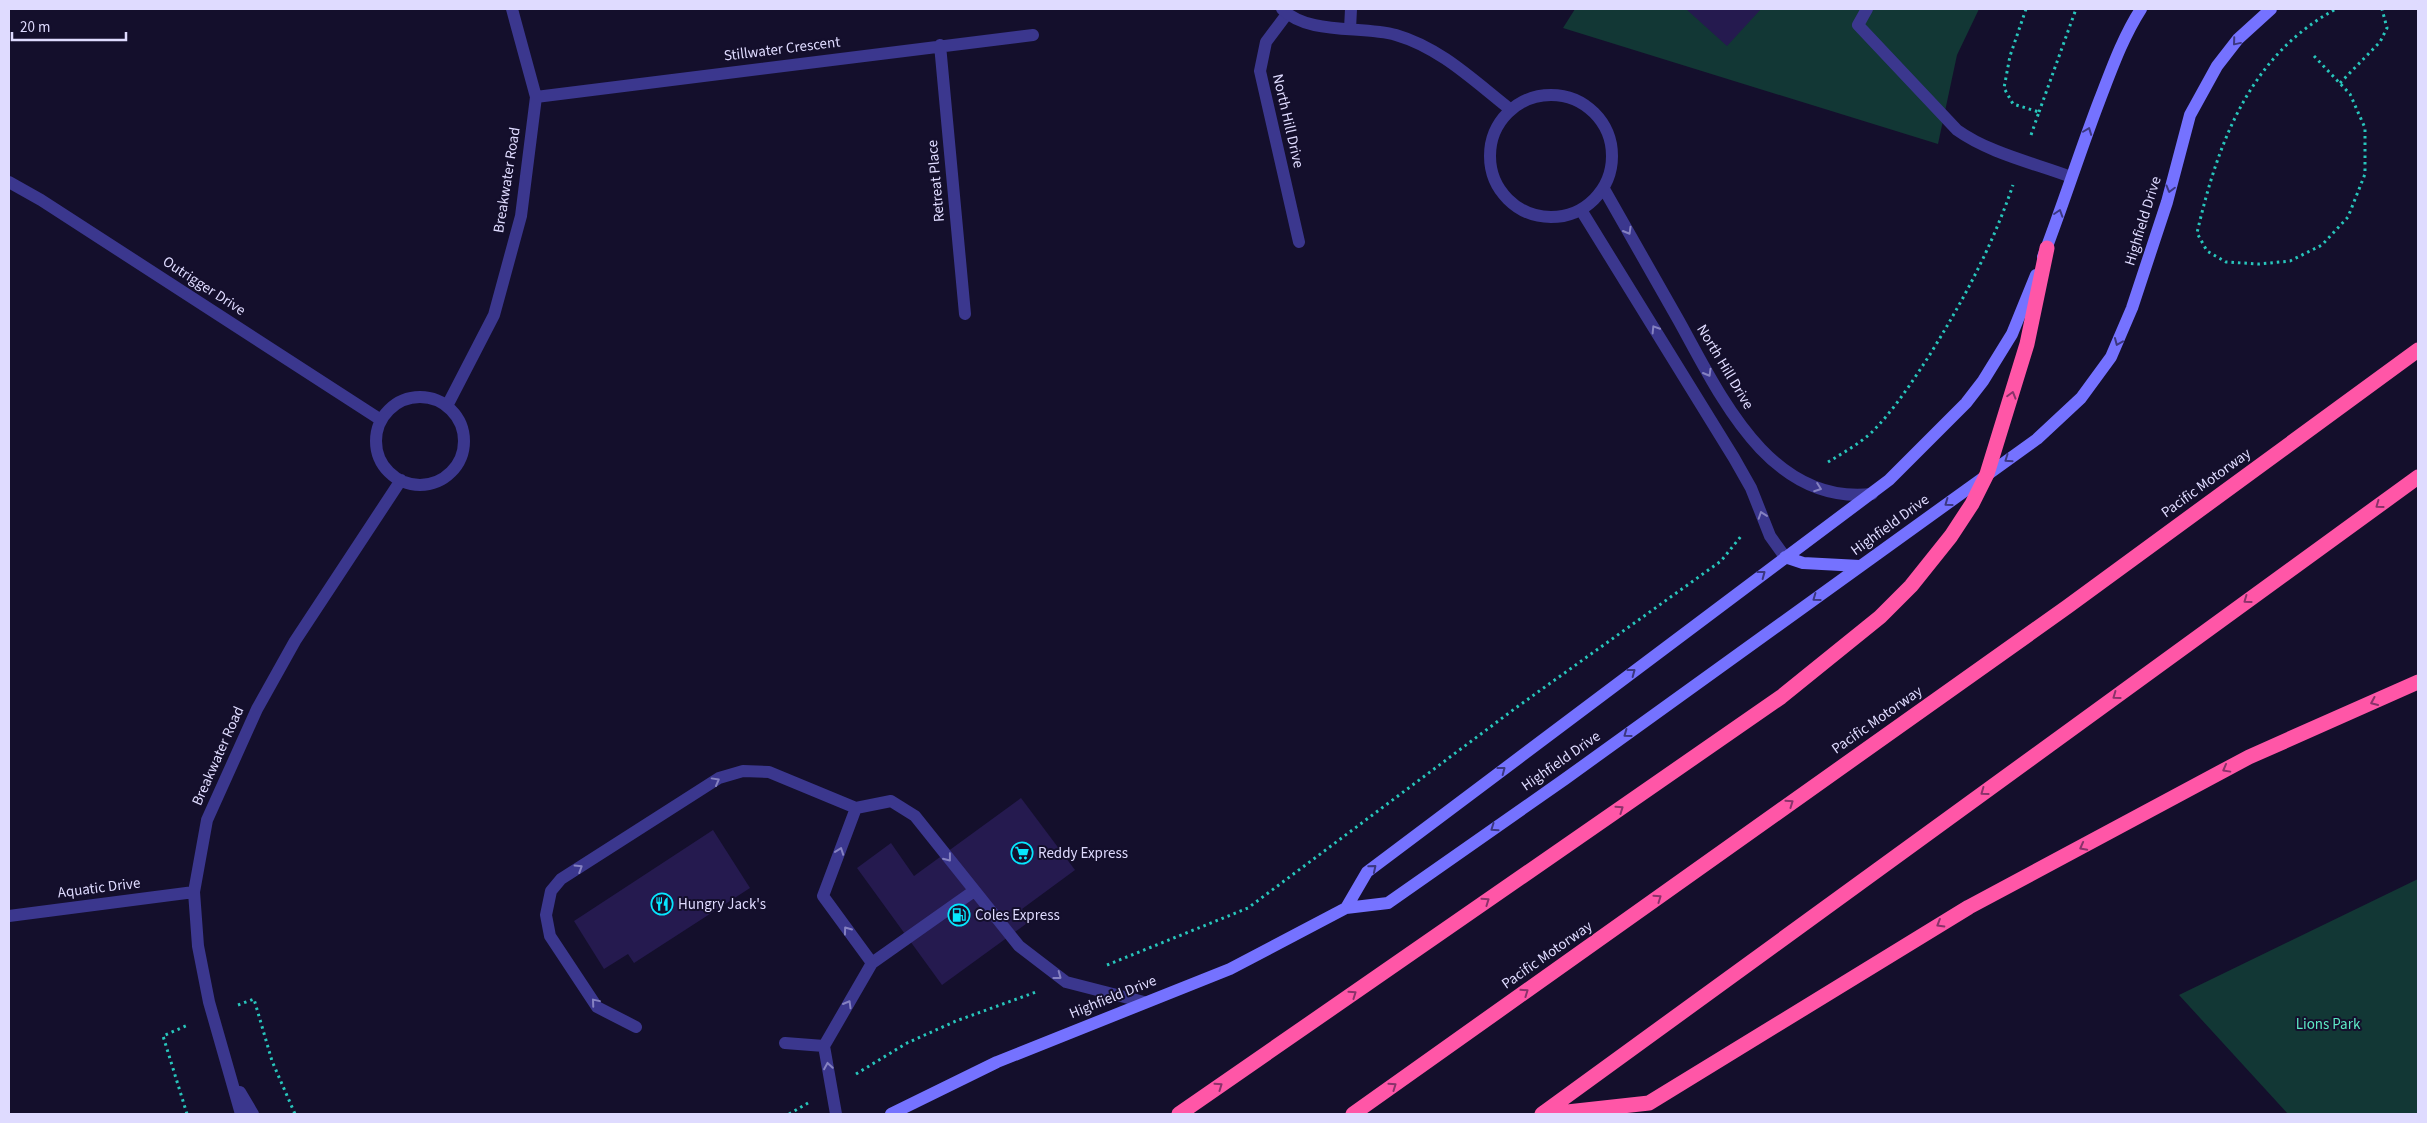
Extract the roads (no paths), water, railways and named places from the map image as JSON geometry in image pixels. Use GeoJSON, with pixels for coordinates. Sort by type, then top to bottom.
{"type":"FeatureCollection","features":[{"type":"Feature","properties":{"kind":"highway"},"geometry":{"type":"LineString","coordinates":[[1179,1114],[1780,697],[1880,617],[1911,586],[1951,536],[1972,504],[1987,474],[2027,344],[2047,248]]}},
{"type":"Feature","properties":{"kind":"highway","name":"Pacific Motorway"},"geometry":{"type":"LineString","coordinates":[[1353,1114],[2067,607],[2418,350]]}},
{"type":"Feature","properties":{"kind":"highway"},"geometry":{"type":"LineString","coordinates":[[1542,1114],[2418,476]]}},
{"type":"Feature","properties":{"kind":"highway"},"geometry":{"type":"LineString","coordinates":[[1549,1114],[1649,1103],[1969,907],[2248,757],[2418,682]]}},
{"type":"Feature","properties":{"kind":"street","name":"Breakwater Road"},"geometry":{"type":"LineString","coordinates":[[448,406],[494,315],[521,216],[536,96],[512,9]]}},
{"type":"Feature","properties":{"kind":"street"},"geometry":{"type":"LineString","coordinates":[[1350,29],[1351,9]]}},
{"type":"Feature","properties":{"kind":"street"},"geometry":{"type":"LineString","coordinates":[[1867,9],[1858,25],[1944,117],[1966,137],[2070,177]]}},
{"type":"Feature","properties":{"kind":"street"},"geometry":{"type":"LineString","coordinates":[[2129,27],[2137,9]]}},
{"type":"Feature","properties":{"kind":"street","name":"Highfield Drive"},"geometry":{"type":"LineString","coordinates":[[1346,908],[1367,872],[1785,557],[1872,494],[1889,480],[1966,403],[2012,334],[2047,248],[2070,177],[2129,27],[2141,9]]}},
{"type":"Feature","properties":{"kind":"street","name":"Highfield Drive"},"geometry":{"type":"LineString","coordinates":[[891,1114],[996,1062],[1230,969],[1346,908],[1388,903],[1565,779],[2053,425],[2081,398],[2111,357],[2132,308],[2164,211],[2190,115],[2228,52],[2238,39],[2271,9]]}},
{"type":"Feature","properties":{"kind":"street","name":"North Hill Drive"},"geometry":{"type":"LineString","coordinates":[[1299,242],[1260,71],[1266,42],[1284,11],[1299,20],[1319,25],[1396,35],[1437,52],[1511,110]]}},
{"type":"Feature","properties":{"kind":"street","name":"Stillwater Crescent"},"geometry":{"type":"LineString","coordinates":[[536,96],[1033,35]]}},
{"type":"Feature","properties":{"kind":"street","name":"Retreat Place"},"geometry":{"type":"LineString","coordinates":[[940,45],[965,314]]}},
{"type":"Feature","properties":{"kind":"street"},"geometry":{"type":"LineString","coordinates":[[1556,95],[1577,100],[1594,112],[1607,129],[1613,150],[1611,173],[1604,189],[1582,210],[1554,218],[1528,214],[1510,202],[1497,186],[1492,174],[1490,152],[1499,124],[1511,110],[1535,96],[1556,95]]}},
{"type":"Feature","properties":{"kind":"street","name":"Outrigger Drive"},"geometry":{"type":"LineString","coordinates":[[9,182],[40,200],[381,420]]}},
{"type":"Feature","properties":{"kind":"street","name":"North Hill Drive"},"geometry":{"type":"LineString","coordinates":[[1604,189],[1727,406],[1762,451],[1801,481],[1835,493],[1852,495],[1872,494]]}},
{"type":"Feature","properties":{"kind":"street"},"geometry":{"type":"LineString","coordinates":[[1582,210],[1734,458],[1751,488],[1770,536],[1785,557],[1803,563],[1860,566]]}},
{"type":"Feature","properties":{"kind":"street"},"geometry":{"type":"LineString","coordinates":[[412,397],[427,397],[448,406],[457,417],[463,429],[464,445],[459,461],[450,473],[436,482],[422,484],[401,480],[389,472],[380,458],[376,447],[376,434],[381,420],[387,411],[399,402],[412,397]]}},
{"type":"Feature","properties":{"kind":"street","name":"Breakwater Road"},"geometry":{"type":"LineString","coordinates":[[241,1114],[209,1002],[198,946],[194,892],[207,820],[257,709],[295,641],[401,480]]}},
{"type":"Feature","properties":{"kind":"street"},"geometry":{"type":"LineString","coordinates":[[636,1027],[597,1007],[550,936],[546,915],[551,891],[561,879],[719,778],[743,771],[769,772],[856,808],[891,801],[915,816],[1019,946],[1066,982],[1144,1002]]}},
{"type":"Feature","properties":{"kind":"street"},"geometry":{"type":"LineString","coordinates":[[856,808],[823,896],[872,963]]}},
{"type":"Feature","properties":{"kind":"street"},"geometry":{"type":"LineString","coordinates":[[836,1114],[824,1046],[872,963],[974,891]]}},
{"type":"Feature","properties":{"kind":"street","name":"Aquatic Drive"},"geometry":{"type":"LineString","coordinates":[[9,916],[194,892]]}},
{"type":"Feature","properties":{"kind":"street"},"geometry":{"type":"LineString","coordinates":[[786,1043],[824,1046]]}},
{"type":"Feature","properties":{"kind":"street","name":"Breakwater Road"},"geometry":{"type":"LineString","coordinates":[[233,1082],[253,1114]]}},
{"type":"Feature","properties":{"kind":"place","name":"Reddy Express"},"geometry":{"type":"Point","coordinates":[1022,853]}},
{"type":"Feature","properties":{"kind":"place","name":"Hungry Jack's"},"geometry":{"type":"Point","coordinates":[662,904]}},
{"type":"Feature","properties":{"kind":"place","name":"Coles Express"},"geometry":{"type":"Point","coordinates":[959,915]}},
{"type":"Feature","properties":{"kind":"park label","name":"Lions Park"},"geometry":{"type":"Point","coordinates":[2328,1024]}}]}
